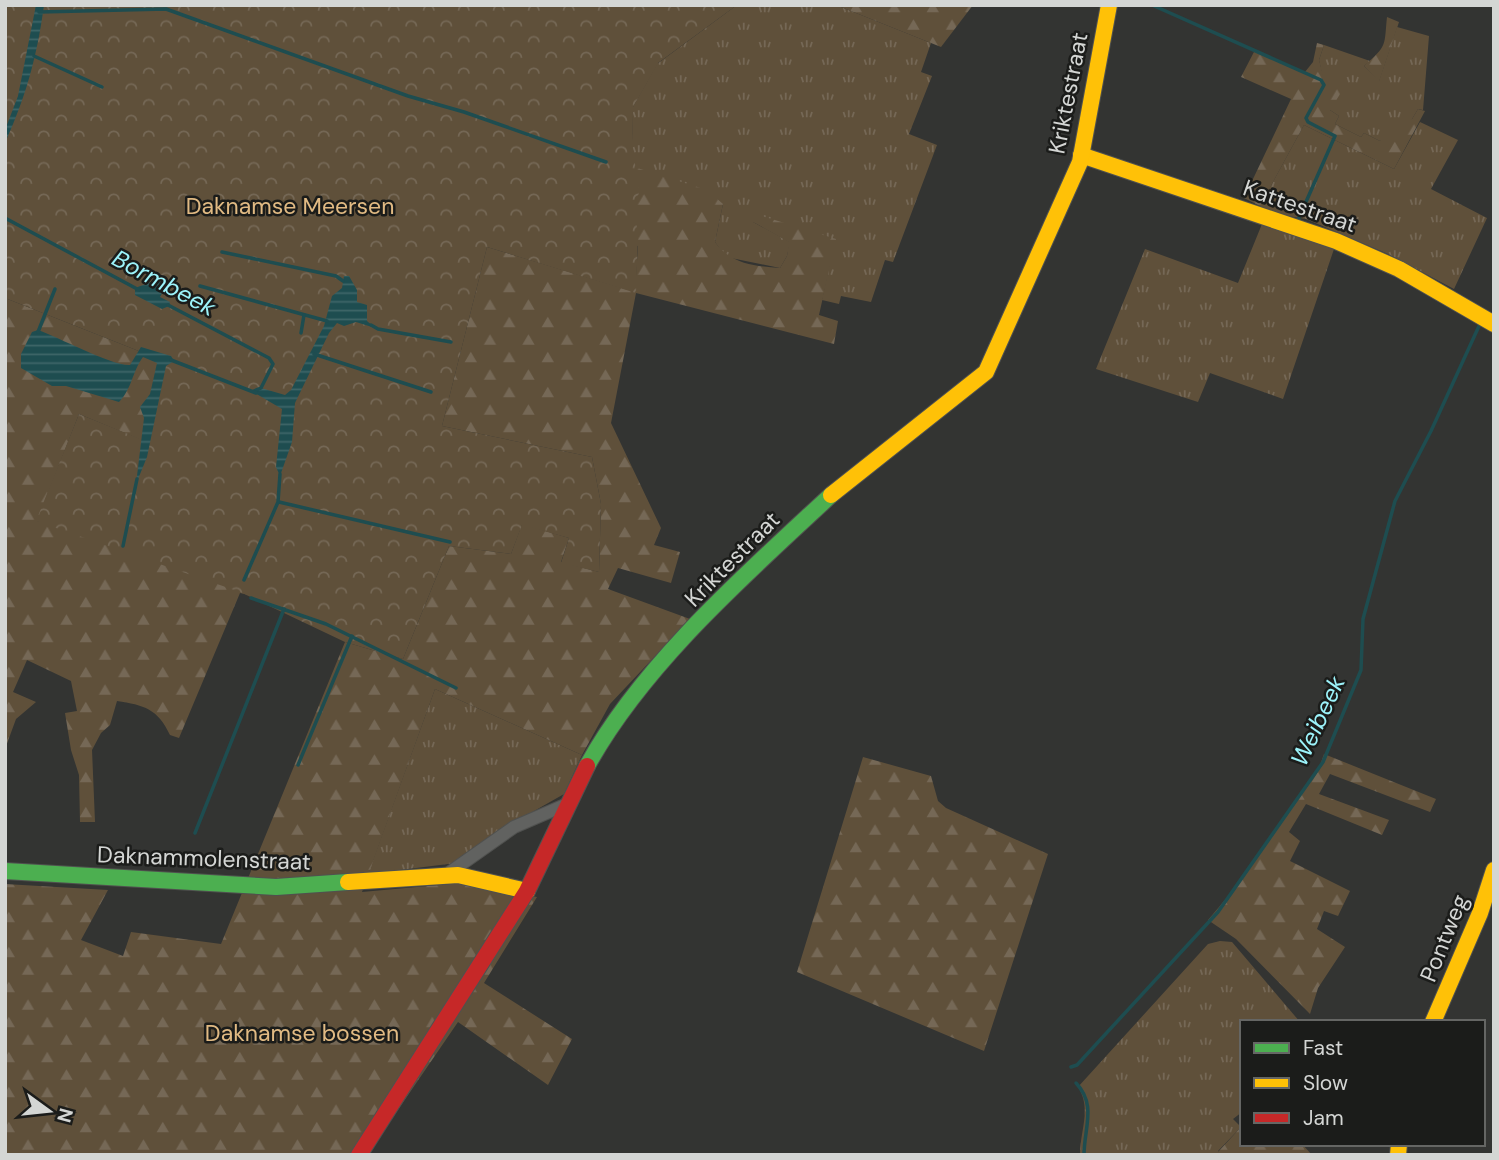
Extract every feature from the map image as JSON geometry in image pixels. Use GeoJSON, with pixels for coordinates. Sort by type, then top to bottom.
{"type":"FeatureCollection","features":[{"type":"Feature","properties":{"kind":"street","name":"Kriktestraat"},"geometry":{"type":"LineString","coordinates":[[359,1155],[527,891],[566,804],[605,733],[637,688],[765,556],[850,478],[986,372],[1081,155],[1109,5]]}},
{"type":"Feature","properties":{"kind":"street","name":"Kattestraat"},"geometry":{"type":"LineString","coordinates":[[1081,155],[1093,157],[1188,194],[1269,217],[1336,241],[1399,269],[1494,324]]}},
{"type":"Feature","properties":{"kind":"street"},"geometry":{"type":"LineString","coordinates":[[443,877],[514,827],[566,804]]}},
{"type":"Feature","properties":{"kind":"street","name":"Pontweg"},"geometry":{"type":"LineString","coordinates":[[1434,1020],[1480,913],[1494,870]]}},
{"type":"Feature","properties":{"kind":"street","name":"Daknammolenstraat"},"geometry":{"type":"LineString","coordinates":[[5,871],[276,887],[458,875],[527,891]]}},
{"type":"Feature","properties":{"kind":"green space","name":"Daknamse Meersen"},"geometry":{"type":"Polygon","coordinates":[[[5,5],[737,5],[658,63],[633,107],[632,142],[639,193],[634,205],[638,236],[636,293],[487,247],[442,426],[592,457],[601,504],[599,572],[561,563],[569,538],[522,525],[511,554],[449,546],[403,659],[345,642],[240,592],[36,521],[79,414],[143,440],[164,361],[5,298],[5,5]]]}},
{"type":"Feature","properties":{"kind":"green space","name":"Daknamse bossen"},"geometry":{"type":"Polygon","coordinates":[[[172,5],[631,5],[615,40],[616,55],[646,55],[658,63],[633,107],[632,142],[280,9],[229,7],[229,12],[199,8],[193,16],[415,96],[472,106],[477,120],[465,126],[419,111],[402,155],[637,236],[634,205],[639,192],[634,167],[707,190],[723,204],[715,242],[728,255],[752,265],[780,268],[787,256],[789,242],[753,222],[752,213],[836,239],[819,315],[838,321],[834,344],[636,293],[611,423],[661,528],[654,545],[680,552],[671,583],[618,568],[608,589],[690,619],[610,704],[582,755],[435,689],[362,892],[461,883],[537,897],[484,983],[572,1039],[548,1085],[458,1022],[367,1155],[5,1155],[5,884],[108,890],[81,940],[123,956],[131,932],[221,944],[345,642],[403,659],[449,546],[511,554],[522,524],[569,538],[561,562],[599,572],[601,504],[592,457],[442,426],[487,247],[635,292],[638,246],[387,172],[223,117],[46,36],[52,29],[112,50],[219,99],[238,46],[138,13],[39,14],[38,17],[5,18],[5,12],[172,5]],[[250,50],[234,106],[383,155],[399,107],[250,50]]]}},
{"type":"Feature","properties":{"kind":"green space"},"geometry":{"type":"Polygon","coordinates":[[[737,5],[836,5],[931,43],[921,72],[932,76],[909,134],[937,145],[893,262],[885,260],[871,302],[841,296],[839,304],[822,300],[835,239],[753,222],[790,242],[787,256],[780,268],[726,257],[715,242],[723,204],[638,236],[199,8],[632,141],[633,107],[657,64],[737,5]]]}},
{"type":"Feature","properties":{"kind":"green space"},"geometry":{"type":"Polygon","coordinates":[[[836,5],[973,5],[941,47],[836,5]]]}},
{"type":"Feature","properties":{"kind":"green space"},"geometry":{"type":"Polygon","coordinates":[[[1387,17],[1399,22],[1379,82],[1364,66],[1383,44],[1387,17]]]}},
{"type":"Feature","properties":{"kind":"green space"},"geometry":{"type":"Polygon","coordinates":[[[1397,27],[1429,36],[1423,110],[1418,109],[1412,119],[1380,141],[1364,133],[1361,137],[1335,124],[1339,116],[1330,110],[1319,60],[1324,45],[1370,61],[1364,66],[1379,81],[1397,27]]]}},
{"type":"Feature","properties":{"kind":"green space"},"geometry":{"type":"Polygon","coordinates":[[[1317,43],[1324,45],[1319,60],[1323,75],[1347,83],[1330,110],[1339,116],[1335,124],[1361,137],[1364,133],[1380,141],[1393,122],[1412,119],[1418,109],[1425,111],[1394,169],[1304,125],[1260,206],[1244,198],[1291,99],[1241,77],[1255,50],[1305,72],[1313,62],[1317,43]]]}},
{"type":"Feature","properties":{"kind":"green space"},"geometry":{"type":"Polygon","coordinates":[[[1420,122],[1458,140],[1431,189],[1487,218],[1454,289],[1388,254],[1306,219],[1257,211],[1304,125],[1394,169],[1420,122]]]}},
{"type":"Feature","properties":{"kind":"green space"},"geometry":{"type":"Polygon","coordinates":[[[1262,224],[1334,249],[1283,399],[1210,373],[1198,402],[1096,369],[1145,249],[1238,283],[1262,224]]]}},
{"type":"Feature","properties":{"kind":"green space"},"geometry":{"type":"Polygon","coordinates":[[[5,298],[164,361],[144,441],[79,414],[37,521],[242,571],[249,595],[240,593],[179,738],[170,735],[160,719],[149,710],[117,701],[110,725],[101,733],[92,750],[95,822],[80,822],[79,775],[71,750],[65,713],[77,711],[71,681],[27,660],[13,692],[36,702],[16,719],[5,749],[5,298]]]}},
{"type":"Feature","properties":{"kind":"green space"},"geometry":{"type":"Polygon","coordinates":[[[435,689],[582,755],[564,794],[513,823],[456,863],[368,874],[435,689]]]}},
{"type":"Feature","properties":{"kind":"green space"},"geometry":{"type":"Polygon","coordinates":[[[1324,754],[1436,799],[1430,812],[1330,774],[1319,794],[1389,820],[1382,835],[1306,804],[1289,832],[1300,841],[1290,861],[1350,891],[1338,916],[1324,911],[1317,929],[1345,947],[1318,988],[1310,1014],[1236,939],[1208,920],[1230,894],[1318,771],[1324,754]]]}},
{"type":"Feature","properties":{"kind":"green space"},"geometry":{"type":"Polygon","coordinates":[[[863,757],[931,776],[938,801],[946,808],[1048,854],[984,1051],[797,972],[863,757]]]}},
{"type":"Feature","properties":{"kind":"green space"},"geometry":{"type":"Polygon","coordinates":[[[1232,942],[1298,1020],[1240,1020],[1240,1114],[1233,1119],[1240,1128],[1218,1151],[1221,1155],[1080,1155],[1085,1112],[1078,1087],[1208,944],[1232,942]]]}},
{"type":"Feature","properties":{"kind":"green space"},"geometry":{"type":"Polygon","coordinates":[[[1240,1128],[1240,1146],[1304,1146],[1312,1155],[1221,1155],[1218,1152],[1240,1128]]]}},
{"type":"Feature","properties":{"kind":"water"},"geometry":{"type":"Polygon","coordinates":[[[36,5],[44,5],[38,42],[25,92],[5,143],[5,130],[18,96],[36,5]]]}},
{"type":"Feature","properties":{"kind":"water"},"geometry":{"type":"Polygon","coordinates":[[[344,276],[349,276],[357,290],[357,302],[367,305],[367,321],[375,328],[356,322],[344,326],[337,323],[329,333],[295,403],[292,442],[280,476],[276,467],[282,409],[253,392],[261,388],[285,395],[291,390],[324,326],[332,296],[342,288],[344,276]]]}},
{"type":"Feature","properties":{"kind":"water"},"geometry":{"type":"Polygon","coordinates":[[[151,282],[162,282],[166,287],[160,297],[170,302],[169,306],[162,309],[135,295],[135,288],[151,282]]]}},
{"type":"Feature","properties":{"kind":"water"},"geometry":{"type":"Polygon","coordinates":[[[38,330],[122,364],[130,365],[141,347],[171,356],[174,361],[166,366],[147,457],[136,484],[144,418],[140,407],[150,394],[157,363],[143,357],[127,392],[119,402],[66,386],[52,386],[21,368],[21,354],[32,332],[38,330]]]}},
{"type":"Feature","properties":{"kind":"waterway","name":"Weibeek"},"geometry":{"type":"LineString","coordinates":[[1152,5],[1321,80],[1324,85],[1306,118],[1308,122],[1335,136],[1298,220]]}},
{"type":"Feature","properties":{"kind":"waterway"},"geometry":{"type":"LineString","coordinates":[[39,12],[166,9],[408,96],[464,112],[606,162]]}},
{"type":"Feature","properties":{"kind":"waterway"},"geometry":{"type":"LineString","coordinates":[[34,56],[102,87]]}},
{"type":"Feature","properties":{"kind":"waterway","name":"Bormbeek"},"geometry":{"type":"LineString","coordinates":[[5,218],[139,290]]}},
{"type":"Feature","properties":{"kind":"waterway"},"geometry":{"type":"LineString","coordinates":[[222,252],[336,276],[343,281]]}},
{"type":"Feature","properties":{"kind":"waterway"},"geometry":{"type":"LineString","coordinates":[[200,286],[327,321]]}},
{"type":"Feature","properties":{"kind":"waterway"},"geometry":{"type":"LineString","coordinates":[[38,332],[55,289]]}},
{"type":"Feature","properties":{"kind":"waterway","name":"Bormbeek"},"geometry":{"type":"LineString","coordinates":[[168,305],[269,358],[273,364],[261,388],[254,391]]}},
{"type":"Feature","properties":{"kind":"waterway"},"geometry":{"type":"LineString","coordinates":[[301,333],[304,315]]}},
{"type":"Feature","properties":{"kind":"waterway"},"geometry":{"type":"LineString","coordinates":[[371,325],[378,329],[451,342]]}},
{"type":"Feature","properties":{"kind":"waterway","name":"Weibeek"},"geometry":{"type":"LineString","coordinates":[[1071,1067],[1077,1065],[1218,912],[1323,762],[1361,670],[1363,619],[1395,501],[1431,431],[1479,326]]}},
{"type":"Feature","properties":{"kind":"waterway"},"geometry":{"type":"LineString","coordinates":[[314,354],[431,392]]}},
{"type":"Feature","properties":{"kind":"waterway"},"geometry":{"type":"LineString","coordinates":[[171,360],[256,393]]}},
{"type":"Feature","properties":{"kind":"waterway"},"geometry":{"type":"LineString","coordinates":[[244,580],[278,502],[280,474]]}},
{"type":"Feature","properties":{"kind":"waterway"},"geometry":{"type":"LineString","coordinates":[[123,546],[137,479]]}},
{"type":"Feature","properties":{"kind":"waterway"},"geometry":{"type":"LineString","coordinates":[[279,502],[450,542]]}},
{"type":"Feature","properties":{"kind":"waterway"},"geometry":{"type":"LineString","coordinates":[[251,598],[326,624],[456,688]]}},
{"type":"Feature","properties":{"kind":"waterway"},"geometry":{"type":"LineString","coordinates":[[195,833],[284,609]]}},
{"type":"Feature","properties":{"kind":"waterway"},"geometry":{"type":"LineString","coordinates":[[298,765],[352,636]]}},
{"type":"Feature","properties":{"kind":"waterway","name":"Weibeek"},"geometry":{"type":"LineString","coordinates":[[1076,1083],[1088,1108],[1084,1155]]}},
{"type":"Feature","properties":{"kind":"traffic: fast"},"geometry":{"type":"LineString","coordinates":[[587,766],[610,728],[666,656],[731,589],[831,495]]}},
{"type":"Feature","properties":{"kind":"traffic: fast"},"geometry":{"type":"LineString","coordinates":[[5,871],[276,887],[348,882]]}},
{"type":"Feature","properties":{"kind":"traffic: slow"},"geometry":{"type":"LineString","coordinates":[[831,495],[986,372],[1080,162],[1109,5]]}},
{"type":"Feature","properties":{"kind":"traffic: slow"},"geometry":{"type":"LineString","coordinates":[[1081,155],[1336,241],[1399,269],[1494,324]]}},
{"type":"Feature","properties":{"kind":"traffic: slow"},"geometry":{"type":"LineString","coordinates":[[1434,1020],[1480,913],[1494,870]]}},
{"type":"Feature","properties":{"kind":"traffic: slow"},"geometry":{"type":"LineString","coordinates":[[348,882],[458,875],[527,891]]}},
{"type":"Feature","properties":{"kind":"traffic: slow"},"geometry":{"type":"LineString","coordinates":[[1398,1155],[1399,1146]]}},
{"type":"Feature","properties":{"kind":"traffic: jam"},"geometry":{"type":"LineString","coordinates":[[359,1155],[527,891],[587,766]]}}]}
